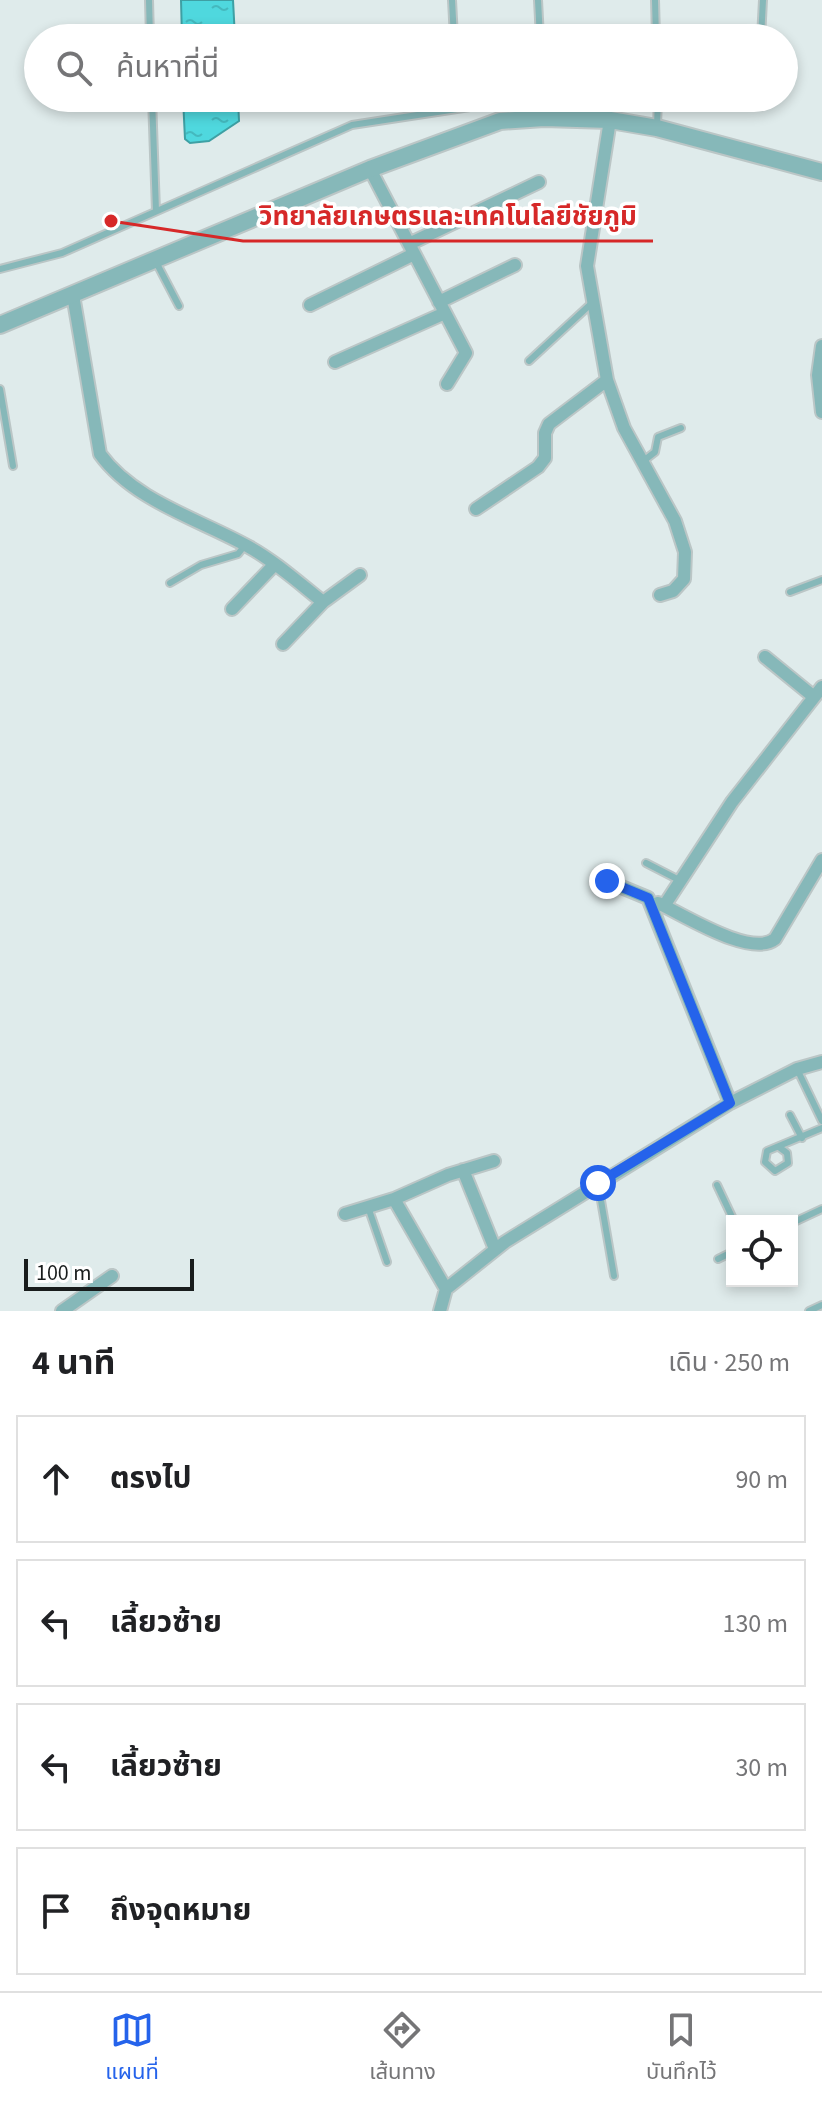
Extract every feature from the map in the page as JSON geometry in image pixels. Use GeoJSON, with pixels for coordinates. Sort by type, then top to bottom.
{"type":"FeatureCollection","features":[{"type":"Feature","properties":{"kind":"street"},"geometry":{"type":"LineString","coordinates":[[0,325],[370,169],[500,121],[544,118],[610,120],[657,128],[820,172]]}},
{"type":"Feature","properties":{"kind":"street"},"geometry":{"type":"LineString","coordinates":[[610,120],[587,266],[607,380],[624,428],[675,521],[687,566],[680,586],[660,595]]}},
{"type":"Feature","properties":{"kind":"street"},"geometry":{"type":"LineString","coordinates":[[370,169],[466,353],[447,384]]}},
{"type":"Feature","properties":{"kind":"street"},"geometry":{"type":"LineString","coordinates":[[310,305],[539,182]]}},
{"type":"Feature","properties":{"kind":"street"},"geometry":{"type":"LineString","coordinates":[[335,362],[442,308],[515,265]]}},
{"type":"Feature","properties":{"kind":"street"},"geometry":{"type":"LineString","coordinates":[[73,295],[100,454],[114,473],[135,489],[245,545],[323,602]]}},
{"type":"Feature","properties":{"kind":"street"},"geometry":{"type":"LineString","coordinates":[[822,346],[818,375],[822,412]]}},
{"type":"Feature","properties":{"kind":"street"},"geometry":{"type":"LineString","coordinates":[[476,509],[538,467],[545,458],[545,433],[549,424],[607,380]]}},
{"type":"Feature","properties":{"kind":"street"},"geometry":{"type":"LineString","coordinates":[[232,609],[275,564]]}},
{"type":"Feature","properties":{"kind":"street"},"geometry":{"type":"LineString","coordinates":[[283,644],[323,602],[360,575]]}},
{"type":"Feature","properties":{"kind":"street"},"geometry":{"type":"LineString","coordinates":[[664,906],[732,802],[818,692],[765,657]]}},
{"type":"Feature","properties":{"kind":"street"},"geometry":{"type":"LineString","coordinates":[[607,881],[747,945],[768,944],[775,939],[822,860]]}},
{"type":"Feature","properties":{"kind":"street"},"geometry":{"type":"LineString","coordinates":[[648,898],[730,1103]]}},
{"type":"Feature","properties":{"kind":"street"},"geometry":{"type":"LineString","coordinates":[[440,1311],[446,1289],[495,1249],[730,1103],[797,1069],[822,1062]]}},
{"type":"Feature","properties":{"kind":"street"},"geometry":{"type":"LineString","coordinates":[[345,1214],[494,1161]]}},
{"type":"Feature","properties":{"kind":"street"},"geometry":{"type":"LineString","coordinates":[[463,1170],[495,1249]]}},
{"type":"Feature","properties":{"kind":"street"},"geometry":{"type":"LineString","coordinates":[[394,1199],[446,1289]]}},
{"type":"Feature","properties":{"kind":"street"},"geometry":{"type":"LineString","coordinates":[[60,1311],[112,1276]]}},
{"type":"Feature","properties":{"kind":"lane"},"geometry":{"type":"LineString","coordinates":[[149,0],[150,24]]}},
{"type":"Feature","properties":{"kind":"lane"},"geometry":{"type":"LineString","coordinates":[[452,0],[453,24]]}},
{"type":"Feature","properties":{"kind":"lane"},"geometry":{"type":"LineString","coordinates":[[538,0],[539,24]]}},
{"type":"Feature","properties":{"kind":"lane"},"geometry":{"type":"LineString","coordinates":[[655,0],[656,24]]}},
{"type":"Feature","properties":{"kind":"lane"},"geometry":{"type":"LineString","coordinates":[[762,24],[763,0]]}},
{"type":"Feature","properties":{"kind":"lane"},"geometry":{"type":"LineString","coordinates":[[152,112],[156,211]]}},
{"type":"Feature","properties":{"kind":"lane"},"geometry":{"type":"LineString","coordinates":[[0,269],[62,253],[352,125],[433,112]]}},
{"type":"Feature","properties":{"kind":"lane"},"geometry":{"type":"LineString","coordinates":[[657,128],[658,112]]}},
{"type":"Feature","properties":{"kind":"lane"},"geometry":{"type":"LineString","coordinates":[[154,259],[179,306]]}},
{"type":"Feature","properties":{"kind":"lane"},"geometry":{"type":"LineString","coordinates":[[529,361],[593,302]]}},
{"type":"Feature","properties":{"kind":"lane"},"geometry":{"type":"LineString","coordinates":[[0,389],[13,466]]}},
{"type":"Feature","properties":{"kind":"lane"},"geometry":{"type":"LineString","coordinates":[[642,462],[655,452],[658,437],[681,428]]}},
{"type":"Feature","properties":{"kind":"lane"},"geometry":{"type":"LineString","coordinates":[[170,583],[201,565],[238,554],[245,545]]}},
{"type":"Feature","properties":{"kind":"lane"},"geometry":{"type":"LineString","coordinates":[[790,592],[822,580]]}},
{"type":"Feature","properties":{"kind":"lane"},"geometry":{"type":"LineString","coordinates":[[646,863],[681,881]]}},
{"type":"Feature","properties":{"kind":"lane"},"geometry":{"type":"LineString","coordinates":[[797,1069],[822,1121]]}},
{"type":"Feature","properties":{"kind":"lane"},"geometry":{"type":"LineString","coordinates":[[790,1115],[802,1138]]}},
{"type":"Feature","properties":{"kind":"lane"},"geometry":{"type":"LineString","coordinates":[[779,1147],[787,1153],[788,1163],[775,1171],[767,1167],[764,1157],[767,1151],[822,1128]]}},
{"type":"Feature","properties":{"kind":"lane"},"geometry":{"type":"LineString","coordinates":[[598,1183],[614,1276]]}},
{"type":"Feature","properties":{"kind":"lane"},"geometry":{"type":"LineString","coordinates":[[717,1185],[731,1215]]}},
{"type":"Feature","properties":{"kind":"lane"},"geometry":{"type":"LineString","coordinates":[[368,1207],[387,1262]]}},
{"type":"Feature","properties":{"kind":"lane"},"geometry":{"type":"LineString","coordinates":[[798,1220],[822,1209]]}},
{"type":"Feature","properties":{"kind":"lane"},"geometry":{"type":"LineString","coordinates":[[718,1259],[726,1255]]}},
{"type":"Feature","properties":{"kind":"lane"},"geometry":{"type":"LineString","coordinates":[[809,1311],[822,1305]]}},
{"type":"Feature","properties":{"kind":"water"},"geometry":{"type":"Polygon","coordinates":[[[181,0],[233,0],[234,24],[182,24],[181,0]]]}},
{"type":"Feature","properties":{"kind":"water"},"geometry":{"type":"Polygon","coordinates":[[[184,112],[239,112],[239,121],[209,141],[190,143],[185,139],[184,112]]]}},
{"type":"Feature","properties":{"kind":"place","name":"วิทยาลัยเกษตรและเทคโนโลยีชัยภูมิ"},"geometry":{"type":"Point","coordinates":[111,221]}},
{"type":"Feature","properties":{"kind":"route"},"geometry":{"type":"LineString","coordinates":[[598,1183],[730,1103],[648,898],[607,881]]}}]}
